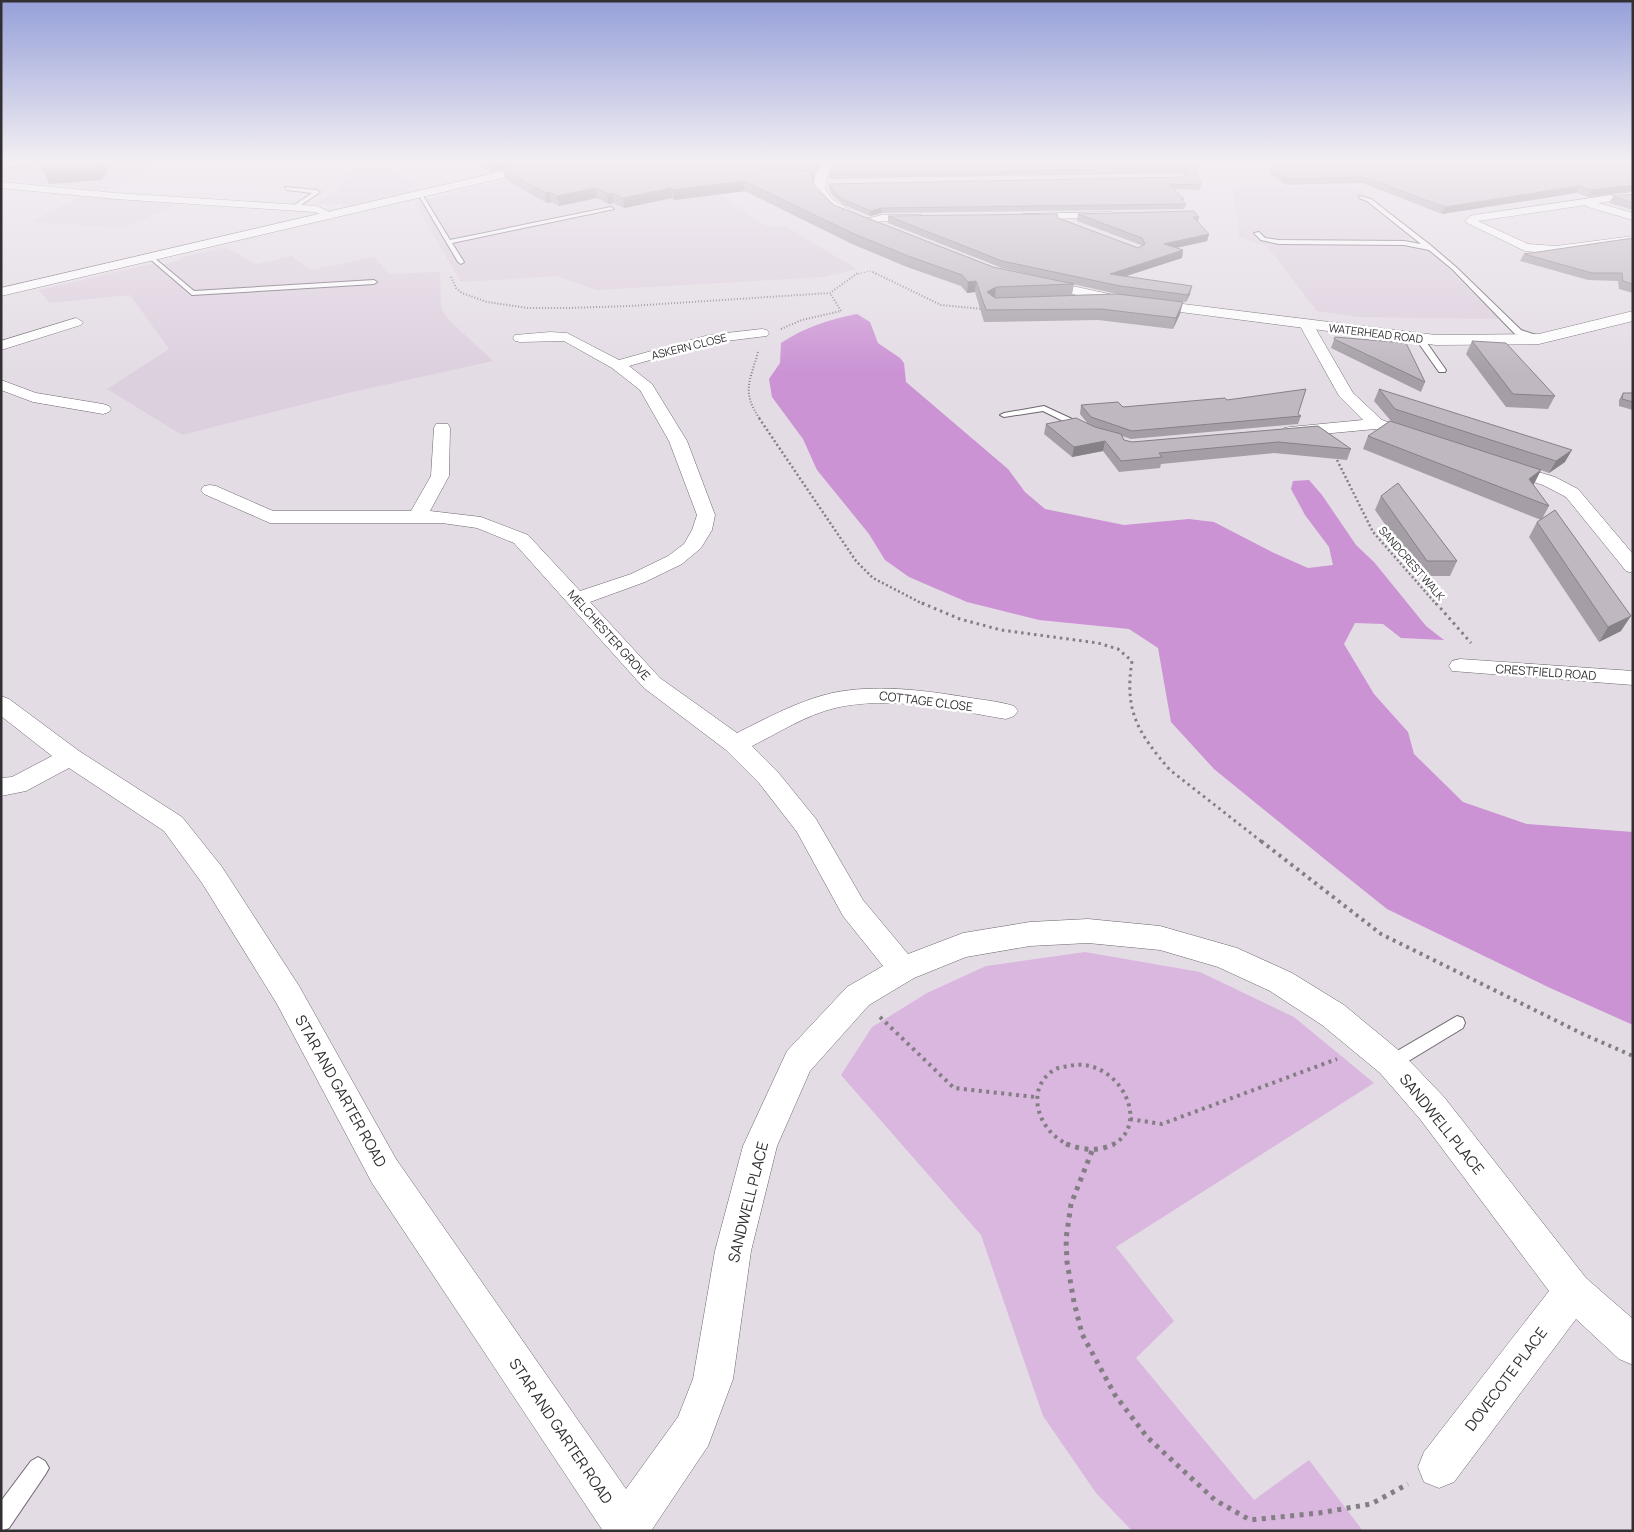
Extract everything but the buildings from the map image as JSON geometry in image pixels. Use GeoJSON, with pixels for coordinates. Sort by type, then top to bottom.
{"type":"FeatureCollection","features":[{"type":"Feature","properties":{"kind":"street"},"geometry":{"type":"LineString","coordinates":[[1,292],[269,230]]}},
{"type":"Feature","properties":{"kind":"street"},"geometry":{"type":"LineString","coordinates":[[1490,230],[1525,246],[1556,250],[1633,240]]}},
{"type":"Feature","properties":{"kind":"street","name":"WATERHEAD ROAD"},"geometry":{"type":"LineString","coordinates":[[1025,279],[1118,300],[1436,340],[1539,338],[1633,316]]}},
{"type":"Feature","properties":{"kind":"street"},"geometry":{"type":"LineString","coordinates":[[1062,302],[1118,300]]}},
{"type":"Feature","properties":{"kind":"street"},"geometry":{"type":"LineString","coordinates":[[1,346],[48,335],[76,322]]}},
{"type":"Feature","properties":{"kind":"street"},"geometry":{"type":"LineString","coordinates":[[1306,324],[1347,396],[1376,424]]}},
{"type":"Feature","properties":{"kind":"street"},"geometry":{"type":"LineString","coordinates":[[520,338],[567,337],[618,365],[646,387],[678,440],[706,515],[702,530],[691,548],[663,568],[577,599]]}},
{"type":"Feature","properties":{"kind":"street","name":"ASKERN CLOSE"},"geometry":{"type":"LineString","coordinates":[[618,365],[709,339],[766,337]]}},
{"type":"Feature","properties":{"kind":"street"},"geometry":{"type":"LineString","coordinates":[[1,385],[33,397],[82,407],[103,409]]}},
{"type":"Feature","properties":{"kind":"street"},"geometry":{"type":"LineString","coordinates":[[68,417],[82,407]]}},
{"type":"Feature","properties":{"kind":"street"},"geometry":{"type":"LineString","coordinates":[[1277,433],[1376,424],[1430,442]]}},
{"type":"Feature","properties":{"kind":"street"},"geometry":{"type":"LineString","coordinates":[[418,516],[440,476],[442,428]]}},
{"type":"Feature","properties":{"kind":"street"},"geometry":{"type":"LineString","coordinates":[[1485,460],[1549,482],[1572,493],[1633,567]]}},
{"type":"Feature","properties":{"kind":"street","name":"MELCHESTER GROVE"},"geometry":{"type":"LineString","coordinates":[[210,490],[270,516],[418,516],[481,523],[520,539],[652,683],[735,744],[768,777],[806,826],[854,908],[903,969]]}},
{"type":"Feature","properties":{"kind":"street","name":"CRESTFIELD ROAD"},"geometry":{"type":"LineString","coordinates":[[1460,666],[1633,678]]}},
{"type":"Feature","properties":{"kind":"street","name":"COTTAGE CLOSE"},"geometry":{"type":"LineString","coordinates":[[735,744],[799,714],[830,702],[854,697],[894,696],[1006,711]]}},
{"type":"Feature","properties":{"kind":"street","name":"STAR AND GARTER ROAD"},"geometry":{"type":"LineString","coordinates":[[1,704],[70,757],[173,824],[212,875],[288,995],[384,1171],[628,1529]]}},
{"type":"Feature","properties":{"kind":"street"},"geometry":{"type":"LineString","coordinates":[[1,787],[17,785],[70,757]]}},
{"type":"Feature","properties":{"kind":"street","name":"SANDWELL PLACE"},"geometry":{"type":"LineString","coordinates":[[628,1529],[693,1431],[713,1379],[733,1251],[760,1146],[798,1061],[858,996],[903,969],[963,945],[1030,934],[1088,931],[1160,938],[1226,957],[1281,982],[1333,1015],[1381,1055],[1432,1108],[1572,1291],[1633,1345]]}},
{"type":"Feature","properties":{"kind":"street","name":"DOVECOTE PLACE"},"geometry":{"type":"LineString","coordinates":[[1439,1467],[1572,1291]]}},
{"type":"Feature","properties":{"kind":"lane"},"geometry":{"type":"LineString","coordinates":[[442,230],[461,262]]}},
{"type":"Feature","properties":{"kind":"lane"},"geometry":{"type":"LineString","coordinates":[[449,242],[505,230]]}},
{"type":"Feature","properties":{"kind":"lane"},"geometry":{"type":"LineString","coordinates":[[1408,230],[1454,268],[1518,332],[1539,338]]}},
{"type":"Feature","properties":{"kind":"lane"},"geometry":{"type":"LineString","coordinates":[[1257,233],[1262,239],[1279,242],[1404,244],[1431,248]]}},
{"type":"Feature","properties":{"kind":"lane"},"geometry":{"type":"LineString","coordinates":[[152,258],[192,293],[374,282]]}},
{"type":"Feature","properties":{"kind":"lane"},"geometry":{"type":"LineString","coordinates":[[1419,338],[1442,370]]}},
{"type":"Feature","properties":{"kind":"lane"},"geometry":{"type":"LineString","coordinates":[[1004,415],[1044,408],[1087,430]]}},
{"type":"Feature","properties":{"kind":"lane"},"geometry":{"type":"LineString","coordinates":[[1381,1055],[1457,1023]]}},
{"type":"Feature","properties":{"kind":"lane"},"geometry":{"type":"LineString","coordinates":[[1,1520],[38,1468]]}},
{"type":"Feature","properties":{"kind":"path"},"geometry":{"type":"LineString","coordinates":[[461,262],[448,268],[456,288],[471,297],[509,306],[550,308],[630,306],[830,293],[860,272],[870,271],[941,305],[989,309]]}},
{"type":"Feature","properties":{"kind":"path"},"geometry":{"type":"LineString","coordinates":[[830,293],[841,311],[802,320],[766,337],[748,386],[750,405],[807,486],[856,561],[873,578],[912,599],[960,619],[1001,630],[1069,638],[1118,649],[1132,661],[1129,678],[1130,703],[1150,748],[1170,770],[1381,934],[1585,1036],[1633,1056]]}},
{"type":"Feature","properties":{"kind":"path","name":"SANDCREST WALK"},"geometry":{"type":"LineString","coordinates":[[1326,429],[1337,462],[1373,532],[1494,668]]}},
{"type":"Feature","properties":{"kind":"path"},"geometry":{"type":"LineString","coordinates":[[858,996],[954,1088],[1035,1097]]}},
{"type":"Feature","properties":{"kind":"path"},"geometry":{"type":"LineString","coordinates":[[1130,1120],[1162,1124],[1381,1055]]}},
{"type":"Feature","properties":{"kind":"path"},"geometry":{"type":"LineString","coordinates":[[1081,1063],[1096,1067],[1111,1076],[1123,1089],[1128,1098],[1131,1112],[1129,1127],[1121,1140],[1108,1148],[1092,1150],[1075,1148],[1058,1140],[1046,1128],[1038,1113],[1035,1097],[1041,1079],[1051,1069],[1065,1064],[1081,1063]]}},
{"type":"Feature","properties":{"kind":"path"},"geometry":{"type":"LineString","coordinates":[[1092,1150],[1071,1204],[1066,1238],[1067,1262],[1082,1334],[1116,1395],[1147,1437],[1215,1500],[1250,1520],[1319,1514],[1371,1504],[1439,1467]]}},
{"type":"Feature","properties":{"kind":"shaded area"},"geometry":{"type":"Polygon","coordinates":[[[431,230],[793,230],[857,269],[824,277],[597,290],[556,276],[461,282],[431,230]]]}},
{"type":"Feature","properties":{"kind":"shaded area"},"geometry":{"type":"Polygon","coordinates":[[[1238,230],[1403,230],[1412,238],[1404,242],[1430,251],[1500,319],[1359,317],[1317,311],[1267,246],[1239,237],[1238,230]]]}},
{"type":"Feature","properties":{"kind":"shaded area"},"geometry":{"type":"Polygon","coordinates":[[[225,247],[256,264],[292,256],[310,270],[374,257],[390,274],[440,272],[441,308],[449,320],[493,361],[348,393],[182,435],[107,389],[169,349],[130,295],[50,303],[39,290],[151,264],[160,265],[180,260],[182,257],[225,247]]]}},
{"type":"Feature","properties":{"kind":"shaded area"},"geometry":{"type":"Polygon","coordinates":[[[857,314],[870,322],[878,343],[900,358],[904,363],[906,382],[1008,469],[1025,492],[1045,509],[1124,525],[1189,519],[1214,522],[1308,568],[1333,565],[1329,547],[1305,515],[1291,489],[1293,481],[1309,480],[1322,495],[1356,545],[1374,562],[1426,626],[1444,640],[1401,638],[1383,624],[1355,623],[1344,644],[1374,694],[1408,732],[1414,754],[1463,802],[1527,824],[1633,832],[1633,1025],[1548,987],[1387,909],[1214,769],[1171,722],[1158,648],[1129,629],[1039,620],[967,602],[909,577],[885,560],[869,534],[817,470],[803,439],[772,397],[769,379],[780,363],[781,343],[817,325],[857,314]]]}},
{"type":"Feature","properties":{"kind":"shaded area"},"geometry":{"type":"Polygon","coordinates":[[[1085,952],[1200,972],[1294,1017],[1374,1083],[1116,1247],[1174,1321],[1136,1358],[1254,1500],[1309,1460],[1363,1531],[1132,1531],[1096,1493],[1043,1416],[981,1235],[841,1075],[872,1027],[927,993],[986,966],[1085,952]]]}}]}
